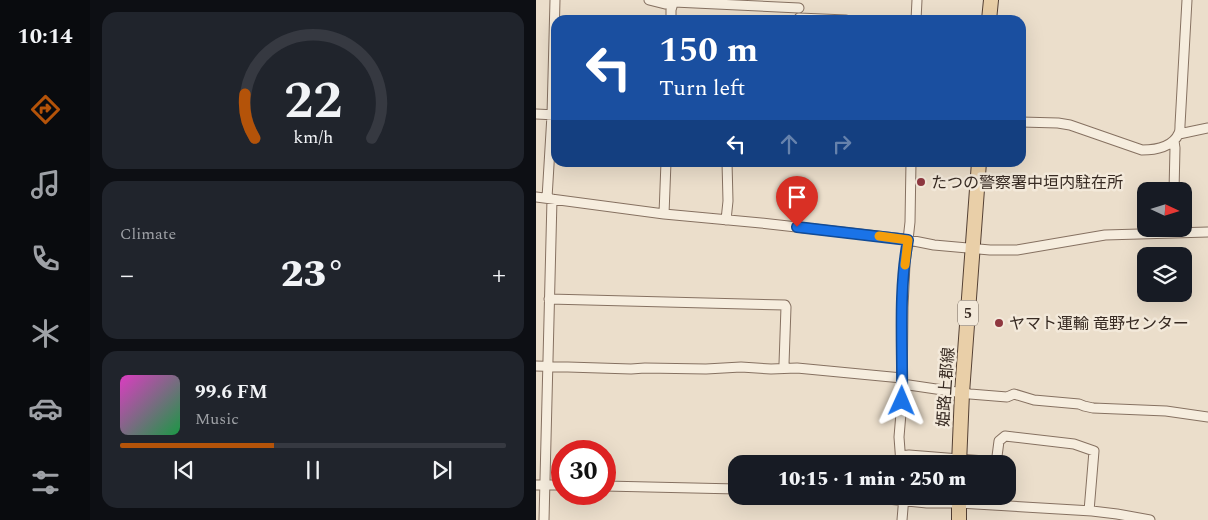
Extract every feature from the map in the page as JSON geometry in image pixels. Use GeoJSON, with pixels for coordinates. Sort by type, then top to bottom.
{"type":"FeatureCollection","features":[{"type":"Feature","properties":{"kind":"main road"},"geometry":{"type":"LineString","coordinates":[[989,15],[990,0]]}},
{"type":"Feature","properties":{"kind":"main road","name":"姫路上郡線"},"geometry":{"type":"LineString","coordinates":[[959,455],[979,167]]}},
{"type":"Feature","properties":{"kind":"main road"},"geometry":{"type":"LineString","coordinates":[[959,505],[959,520]]}},
{"type":"Feature","properties":{"kind":"street"},"geometry":{"type":"LineString","coordinates":[[556,0],[556,15]]}},
{"type":"Feature","properties":{"kind":"street"},"geometry":{"type":"LineString","coordinates":[[649,0],[665,4],[674,1],[817,15]]}},
{"type":"Feature","properties":{"kind":"street"},"geometry":{"type":"LineString","coordinates":[[916,15],[917,0]]}},
{"type":"Feature","properties":{"kind":"street"},"geometry":{"type":"LineString","coordinates":[[1174,182],[1175,148],[1187,0]]}},
{"type":"Feature","properties":{"kind":"street"},"geometry":{"type":"LineString","coordinates":[[671,15],[674,1]]}},
{"type":"Feature","properties":{"kind":"street"},"geometry":{"type":"LineString","coordinates":[[536,114],[551,115]]}},
{"type":"Feature","properties":{"kind":"street"},"geometry":{"type":"LineString","coordinates":[[1026,122],[1070,125],[1142,150],[1162,148],[1176,137],[1208,128]]}},
{"type":"Feature","properties":{"kind":"street"},"geometry":{"type":"LineString","coordinates":[[544,520],[540,485],[548,366],[551,165]]}},
{"type":"Feature","properties":{"kind":"street"},"geometry":{"type":"LineString","coordinates":[[664,214],[666,167]]}},
{"type":"Feature","properties":{"kind":"street"},"geometry":{"type":"LineString","coordinates":[[726,220],[728,201],[727,167]]}},
{"type":"Feature","properties":{"kind":"street"},"geometry":{"type":"LineString","coordinates":[[900,455],[898,437],[902,381],[903,290],[908,240],[911,167]]}},
{"type":"Feature","properties":{"kind":"street"},"geometry":{"type":"LineString","coordinates":[[536,197],[664,214],[771,224],[908,240],[934,245],[990,250],[1017,250],[1105,235],[1137,233]]}},
{"type":"Feature","properties":{"kind":"street"},"geometry":{"type":"LineString","coordinates":[[1192,232],[1208,232]]}},
{"type":"Feature","properties":{"kind":"street"},"geometry":{"type":"LineString","coordinates":[[549,299],[785,305],[785,368]]}},
{"type":"Feature","properties":{"kind":"street"},"geometry":{"type":"LineString","coordinates":[[536,366],[706,370],[741,367],[855,373],[962,393],[1007,397],[1014,394],[1028,399],[1079,404],[1093,408],[1166,411],[1208,417]]}},
{"type":"Feature","properties":{"kind":"street"},"geometry":{"type":"LineString","coordinates":[[997,455],[999,441],[1005,436],[1074,444],[1094,451],[1091,514]]}},
{"type":"Feature","properties":{"kind":"street"},"geometry":{"type":"LineString","coordinates":[[616,486],[728,489]]}},
{"type":"Feature","properties":{"kind":"street"},"geometry":{"type":"LineString","coordinates":[[1016,504],[1091,514],[1117,514],[1150,520]]}},
{"type":"Feature","properties":{"kind":"street"},"geometry":{"type":"LineString","coordinates":[[902,520],[903,505]]}},
{"type":"Feature","properties":{"kind":"slow traffic"},"geometry":{"type":"LineString","coordinates":[[879,236],[908,240],[905,265]]}},
{"type":"Feature","properties":{"kind":"place","name":"たつの警察署中垣内駐在所"},"geometry":{"type":"Point","coordinates":[921,182]}},
{"type":"Feature","properties":{"kind":"place","name":"ヤマト運輸 竜野センター"},"geometry":{"type":"Point","coordinates":[999,323]}},
{"type":"Feature","properties":{"kind":"route"},"geometry":{"type":"LineString","coordinates":[[797,227],[908,240],[903,307],[902,401]]}}]}
